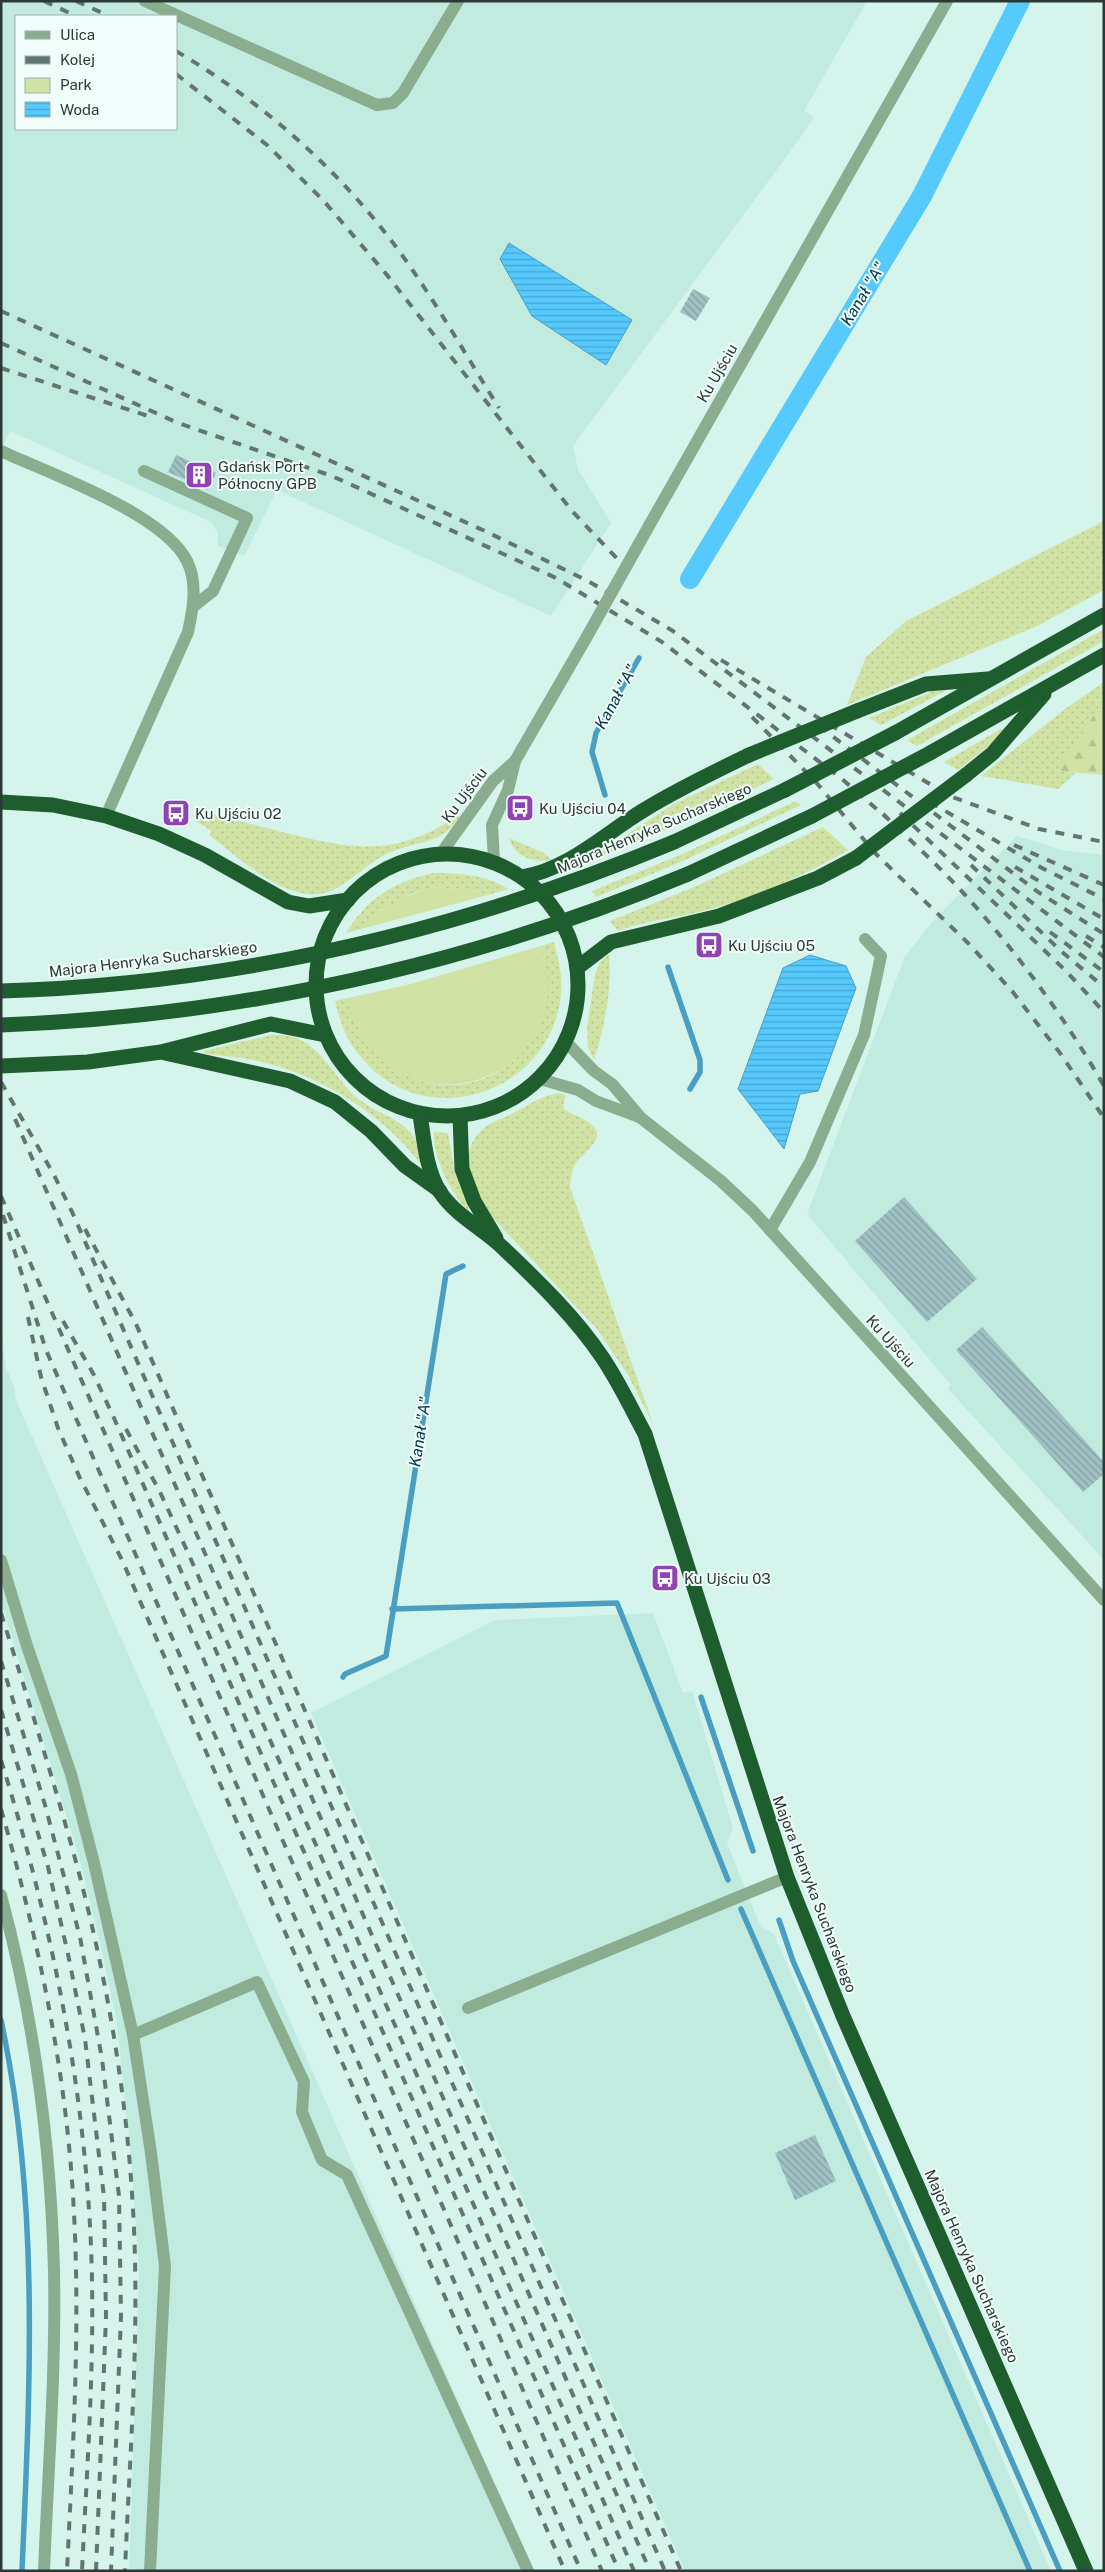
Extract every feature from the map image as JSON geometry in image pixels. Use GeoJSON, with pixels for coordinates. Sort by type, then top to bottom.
{"type":"FeatureCollection","features":[{"type":"Feature","properties":{"kind":"highway","name":"Majora Henryka Sucharskiego"},"geometry":{"type":"LineString","coordinates":[[1,990],[109,984],[196,975],[299,958],[372,942],[490,910],[548,891],[674,842],[785,790],[895,733],[1104,615]]}},
{"type":"Feature","properties":{"kind":"highway"},"geometry":{"type":"LineString","coordinates":[[1,1025],[66,1022],[170,1013],[324,988],[421,966],[493,945],[619,903],[688,874],[812,816],[930,753],[1104,655]]}},
{"type":"Feature","properties":{"kind":"highway"},"geometry":{"type":"LineString","coordinates":[[522,877],[542,873],[563,864],[644,810],[749,755],[926,684],[992,679]]}},
{"type":"Feature","properties":{"kind":"highway"},"geometry":{"type":"LineString","coordinates":[[577,968],[611,942],[719,916],[809,882],[856,858],[966,775],[992,753],[1051,685]]}},
{"type":"Feature","properties":{"kind":"highway"},"geometry":{"type":"LineString","coordinates":[[1,802],[53,805],[106,816],[159,834],[205,855],[288,902],[309,906],[348,900]]}},
{"type":"Feature","properties":{"kind":"highway"},"geometry":{"type":"LineString","coordinates":[[442,852],[494,861],[522,877],[542,894],[555,911],[566,930],[577,968],[578,1001],[567,1043],[553,1064],[540,1079],[522,1094],[488,1111],[460,1117],[420,1115],[375,1094],[354,1076],[325,1035],[316,985],[317,966],[328,931],[348,900],[361,886],[395,865],[442,852]]}},
{"type":"Feature","properties":{"kind":"highway"},"geometry":{"type":"LineString","coordinates":[[1,1066],[88,1062],[161,1052],[271,1024],[325,1035]]}},
{"type":"Feature","properties":{"kind":"highway"},"geometry":{"type":"LineString","coordinates":[[161,1052],[290,1080],[335,1102],[372,1131],[405,1166],[440,1191]]}},
{"type":"Feature","properties":{"kind":"highway","name":"Majora Henryka Sucharskiego"},"geometry":{"type":"LineString","coordinates":[[420,1115],[428,1159],[440,1191],[461,1216],[501,1246],[568,1313],[601,1356],[620,1385],[645,1434],[787,1877],[843,2016],[1086,2571]]}},
{"type":"Feature","properties":{"kind":"highway","name":"Majora Henryka Sucharskiego"},"geometry":{"type":"LineString","coordinates":[[460,1117],[462,1169],[474,1202],[501,1246]]}},
{"type":"Feature","properties":{"kind":"street"},"geometry":{"type":"LineString","coordinates":[[145,1],[176,15]]}},
{"type":"Feature","properties":{"kind":"street"},"geometry":{"type":"LineString","coordinates":[[178,16],[377,105],[393,103],[403,93],[458,1]]}},
{"type":"Feature","properties":{"kind":"street","name":"Ku Ujściu"},"geometry":{"type":"LineString","coordinates":[[494,861],[492,825],[508,790],[515,761],[947,1]]}},
{"type":"Feature","properties":{"kind":"street"},"geometry":{"type":"LineString","coordinates":[[1,452],[142,517],[170,538],[187,561],[193,580],[194,606],[188,632],[178,659],[106,816]]}},
{"type":"Feature","properties":{"kind":"street"},"geometry":{"type":"LineString","coordinates":[[144,471],[247,518],[214,591],[194,606]]}},
{"type":"Feature","properties":{"kind":"street","name":"Ku Ujściu"},"geometry":{"type":"LineString","coordinates":[[442,852],[493,781],[515,761]]}},
{"type":"Feature","properties":{"kind":"street"},"geometry":{"type":"LineString","coordinates":[[770,1230],[810,1162],[864,1035],[881,956],[865,939]]}},
{"type":"Feature","properties":{"kind":"street","name":"Ku Ujściu"},"geometry":{"type":"LineString","coordinates":[[567,1043],[594,1071],[612,1084],[641,1118],[721,1181],[770,1230],[1104,1600]]}},
{"type":"Feature","properties":{"kind":"street","name":"Ku Ujściu"},"geometry":{"type":"LineString","coordinates":[[540,1079],[578,1090],[596,1101],[641,1118]]}},
{"type":"Feature","properties":{"kind":"street"},"geometry":{"type":"LineString","coordinates":[[1,1560],[27,1646],[71,1774],[133,2035],[165,2266],[150,2571]]}},
{"type":"Feature","properties":{"kind":"street"},"geometry":{"type":"LineString","coordinates":[[468,2008],[787,1877]]}},
{"type":"Feature","properties":{"kind":"street"},"geometry":{"type":"LineString","coordinates":[[1,1895],[16,1950],[34,2053],[45,2121],[49,2174],[54,2272],[54,2333],[44,2571]]}},
{"type":"Feature","properties":{"kind":"street"},"geometry":{"type":"LineString","coordinates":[[133,2035],[257,1982],[304,2082],[302,2112],[322,2160],[347,2175],[528,2571]]}},
{"type":"Feature","properties":{"kind":"shaded area"},"geometry":{"type":"Polygon","coordinates":[[[1,1],[867,1],[804,111],[814,117],[573,446],[578,469],[611,523],[551,616],[277,490],[244,556],[218,546],[218,533],[211,522],[10,431],[1,450],[1,1]]]}},
{"type":"Feature","properties":{"kind":"shaded area"},"geometry":{"type":"Polygon","coordinates":[[[1017,836],[1062,850],[1104,855],[1104,1560],[948,1389],[951,1385],[807,1214],[905,956],[933,921],[1017,836]]]}},
{"type":"Feature","properties":{"kind":"shaded area"},"geometry":{"type":"Polygon","coordinates":[[[1,1333],[6,1367],[14,1387],[16,1400],[533,2571],[129,2571],[139,2272],[131,2155],[116,2018],[102,1952],[80,1861],[1,1602],[1,1333]]]}},
{"type":"Feature","properties":{"kind":"shaded area"},"geometry":{"type":"Polygon","coordinates":[[[653,1613],[683,1693],[692,1691],[733,1828],[727,1843],[761,1927],[774,1934],[1051,2571],[685,2571],[311,1713],[495,1620],[653,1613]]]}},
{"type":"Feature","properties":{"kind":"green space"},"geometry":{"type":"Polygon","coordinates":[[[1104,521],[1104,590],[1035,627],[847,705],[866,657],[906,621],[1104,521]]]}},
{"type":"Feature","properties":{"kind":"green space"},"geometry":{"type":"Polygon","coordinates":[[[1104,629],[1104,641],[917,746],[907,740],[1104,629]]]}},
{"type":"Feature","properties":{"kind":"green space"},"geometry":{"type":"Polygon","coordinates":[[[1104,682],[1104,701],[1057,771],[1076,773],[1058,789],[981,776],[1065,709],[1104,682]]]}},
{"type":"Feature","properties":{"kind":"green space"},"geometry":{"type":"Polygon","coordinates":[[[943,687],[947,690],[881,725],[869,718],[943,687]]]}},
{"type":"Feature","properties":{"kind":"green space"},"geometry":{"type":"Polygon","coordinates":[[[1103,701],[1104,775],[1057,771],[1103,701]]]}},
{"type":"Feature","properties":{"kind":"green space"},"geometry":{"type":"Polygon","coordinates":[[[1001,729],[1005,733],[958,770],[944,762],[1001,729]]]}},
{"type":"Feature","properties":{"kind":"green space"},"geometry":{"type":"Polygon","coordinates":[[[758,764],[774,779],[669,829],[581,864],[674,804],[758,764]]]}},
{"type":"Feature","properties":{"kind":"green space"},"geometry":{"type":"Polygon","coordinates":[[[796,801],[801,805],[683,861],[596,897],[592,891],[680,855],[796,801]]]}},
{"type":"Feature","properties":{"kind":"green space"},"geometry":{"type":"Polygon","coordinates":[[[197,810],[311,839],[354,846],[394,844],[414,838],[458,816],[460,817],[445,833],[429,841],[391,852],[376,860],[341,886],[317,894],[300,893],[284,887],[267,879],[251,868],[209,835],[212,831],[197,822],[193,816],[197,810]]]}},
{"type":"Feature","properties":{"kind":"green space"},"geometry":{"type":"Polygon","coordinates":[[[823,827],[848,850],[814,869],[779,885],[744,899],[707,910],[640,924],[618,931],[610,921],[694,887],[823,827]]]}},
{"type":"Feature","properties":{"kind":"green space"},"geometry":{"type":"Polygon","coordinates":[[[509,838],[542,852],[552,860],[538,861],[526,858],[516,850],[509,838]]]}},
{"type":"Feature","properties":{"kind":"green space"},"geometry":{"type":"Polygon","coordinates":[[[432,873],[481,877],[508,889],[488,895],[474,890],[432,887],[413,893],[381,911],[365,928],[346,933],[363,910],[382,894],[404,882],[432,873]]]}},
{"type":"Feature","properties":{"kind":"green space"},"geometry":{"type":"Polygon","coordinates":[[[432,887],[474,890],[488,895],[365,928],[379,913],[395,902],[432,887]]]}},
{"type":"Feature","properties":{"kind":"green space"},"geometry":{"type":"Polygon","coordinates":[[[554,942],[560,968],[561,994],[552,1029],[535,1057],[510,1079],[481,1092],[449,1098],[417,1094],[386,1080],[360,1056],[344,1030],[335,1001],[348,998],[369,1043],[400,1072],[437,1084],[474,1082],[507,1066],[532,1037],[545,997],[541,946],[554,942]]]}},
{"type":"Feature","properties":{"kind":"green space"},"geometry":{"type":"Polygon","coordinates":[[[541,946],[546,966],[548,987],[543,1019],[528,1045],[507,1065],[482,1078],[453,1084],[424,1082],[396,1071],[372,1050],[357,1026],[348,998],[407,985],[541,946]]]}},
{"type":"Feature","properties":{"kind":"green space"},"geometry":{"type":"Polygon","coordinates":[[[609,954],[610,968],[607,1008],[594,1060],[588,1048],[587,1028],[595,974],[600,962],[609,954]]]}},
{"type":"Feature","properties":{"kind":"green space"},"geometry":{"type":"Polygon","coordinates":[[[271,1035],[292,1037],[312,1047],[357,1098],[406,1128],[416,1142],[423,1167],[408,1148],[371,1114],[328,1087],[282,1067],[252,1060],[205,1054],[203,1051],[271,1035]]]}},
{"type":"Feature","properties":{"kind":"green space"},"geometry":{"type":"Polygon","coordinates":[[[560,1093],[566,1095],[563,1106],[565,1110],[587,1121],[596,1131],[597,1136],[592,1146],[575,1164],[570,1187],[653,1424],[628,1375],[597,1329],[492,1217],[479,1196],[470,1172],[470,1148],[475,1138],[484,1128],[542,1098],[560,1093]]]}},
{"type":"Feature","properties":{"kind":"green space"},"geometry":{"type":"Polygon","coordinates":[[[434,1132],[448,1133],[455,1173],[470,1212],[463,1206],[444,1175],[436,1152],[434,1132]]]}},
{"type":"Feature","properties":{"kind":"water"},"geometry":{"type":"Polygon","coordinates":[[[509,243],[632,320],[606,365],[532,316],[500,259],[509,243]]]}},
{"type":"Feature","properties":{"kind":"water"},"geometry":{"type":"Polygon","coordinates":[[[810,955],[846,966],[856,988],[818,1091],[800,1094],[784,1149],[738,1089],[783,968],[810,955]]]}},
{"type":"Feature","properties":{"kind":"building"},"geometry":{"type":"Polygon","coordinates":[[[693,289],[710,298],[696,321],[680,312],[693,289]]]}},
{"type":"Feature","properties":{"kind":"building"},"geometry":{"type":"Polygon","coordinates":[[[176,455],[216,473],[208,490],[168,472],[176,455]]]}},
{"type":"Feature","properties":{"kind":"building"},"geometry":{"type":"Polygon","coordinates":[[[904,1197],[977,1279],[927,1322],[855,1241],[904,1197]]]}},
{"type":"Feature","properties":{"kind":"building"},"geometry":{"type":"Polygon","coordinates":[[[982,1327],[1104,1462],[1104,1474],[1083,1492],[956,1350],[982,1327]]]}},
{"type":"Feature","properties":{"kind":"building"},"geometry":{"type":"Polygon","coordinates":[[[815,2135],[836,2181],[795,2200],[775,2153],[815,2135]]]}},
{"type":"Feature","properties":{"kind":"waterway","name":"Kanał \"A\""},"geometry":{"type":"LineString","coordinates":[[690,579],[922,196],[1020,1]]}},
{"type":"Feature","properties":{"kind":"waterway","name":"Kanał \"A\""},"geometry":{"type":"LineString","coordinates":[[605,795],[592,752],[596,733],[639,658]]}},
{"type":"Feature","properties":{"kind":"waterway","name":"Kanał \"A\""},"geometry":{"type":"LineString","coordinates":[[668,967],[700,1060],[700,1072],[690,1089]]}},
{"type":"Feature","properties":{"kind":"waterway","name":"Kanał \"A\""},"geometry":{"type":"LineString","coordinates":[[343,1677],[345,1674],[386,1656],[446,1274],[463,1266]]}},
{"type":"Feature","properties":{"kind":"waterway"},"geometry":{"type":"LineString","coordinates":[[392,1609],[617,1603],[728,1880]]}},
{"type":"Feature","properties":{"kind":"waterway"},"geometry":{"type":"LineString","coordinates":[[701,1697],[753,1851]]}},
{"type":"Feature","properties":{"kind":"waterway"},"geometry":{"type":"LineString","coordinates":[[741,1909],[1030,2571]]}},
{"type":"Feature","properties":{"kind":"waterway"},"geometry":{"type":"LineString","coordinates":[[779,1920],[793,1961],[1060,2571]]}},
{"type":"Feature","properties":{"kind":"waterway"},"geometry":{"type":"LineString","coordinates":[[1,2020],[13,2088],[22,2157],[27,2225],[29,2364],[22,2571]]}},
{"type":"Feature","properties":{"kind":"railway"},"geometry":{"type":"LineString","coordinates":[[44,1],[74,15]]}},
{"type":"Feature","properties":{"kind":"railway"},"geometry":{"type":"LineString","coordinates":[[76,1],[107,15]]}},
{"type":"Feature","properties":{"kind":"railway"},"geometry":{"type":"LineString","coordinates":[[178,52],[209,71],[270,117],[299,141],[354,195],[415,274],[440,311],[499,408]]}},
{"type":"Feature","properties":{"kind":"railway"},"geometry":{"type":"LineString","coordinates":[[178,76],[267,145],[323,200],[387,275],[572,511],[624,566]]}},
{"type":"Feature","properties":{"kind":"railway"},"geometry":{"type":"LineString","coordinates":[[1,311],[487,532],[588,581],[673,631],[1104,957]]}},
{"type":"Feature","properties":{"kind":"railway"},"geometry":{"type":"LineString","coordinates":[[1,343],[178,423],[332,476],[556,578],[662,642],[842,779],[887,818]]}},
{"type":"Feature","properties":{"kind":"railway"},"geometry":{"type":"LineString","coordinates":[[1,368],[148,416]]}},
{"type":"Feature","properties":{"kind":"railway"},"geometry":{"type":"LineString","coordinates":[[721,660],[950,796],[1039,829],[1104,842]]}},
{"type":"Feature","properties":{"kind":"railway"},"geometry":{"type":"LineString","coordinates":[[752,717],[815,781],[875,853],[968,943],[1012,991],[1060,1053],[1104,1118]]}},
{"type":"Feature","properties":{"kind":"railway"},"geometry":{"type":"LineString","coordinates":[[819,726],[1038,892],[1104,934]]}},
{"type":"Feature","properties":{"kind":"railway"},"geometry":{"type":"LineString","coordinates":[[930,802],[1042,868],[1104,899]]}},
{"type":"Feature","properties":{"kind":"railway"},"geometry":{"type":"LineString","coordinates":[[900,813],[1065,970],[1104,1012]]}},
{"type":"Feature","properties":{"kind":"railway"},"geometry":{"type":"LineString","coordinates":[[883,814],[957,886],[1005,941],[1057,1012],[1104,1086]]}},
{"type":"Feature","properties":{"kind":"railway"},"geometry":{"type":"LineString","coordinates":[[1014,845],[1104,885]]}},
{"type":"Feature","properties":{"kind":"railway"},"geometry":{"type":"LineString","coordinates":[[971,865],[1062,952],[1104,987]]}},
{"type":"Feature","properties":{"kind":"railway"},"geometry":{"type":"LineString","coordinates":[[1015,867],[1104,919]]}},
{"type":"Feature","properties":{"kind":"railway"},"geometry":{"type":"LineString","coordinates":[[1050,932],[1104,972]]}},
{"type":"Feature","properties":{"kind":"railway"},"geometry":{"type":"LineString","coordinates":[[1086,936],[1104,947]]}},
{"type":"Feature","properties":{"kind":"railway"},"geometry":{"type":"LineString","coordinates":[[1,1082],[54,1175],[73,1214],[665,2571]]}},
{"type":"Feature","properties":{"kind":"railway"},"geometry":{"type":"LineString","coordinates":[[15,1119],[650,2571]]}},
{"type":"Feature","properties":{"kind":"railway"},"geometry":{"type":"LineString","coordinates":[[1,1196],[602,2571]]}},
{"type":"Feature","properties":{"kind":"railway"},"geometry":{"type":"LineString","coordinates":[[3,1215],[46,1350],[581,2571]]}},
{"type":"Feature","properties":{"kind":"railway"},"geometry":{"type":"LineString","coordinates":[[85,1229],[136,1324],[681,2571]]}},
{"type":"Feature","properties":{"kind":"railway"},"geometry":{"type":"LineString","coordinates":[[28,1317],[41,1377],[58,1428],[79,1476],[122,1560],[565,2571]]}},
{"type":"Feature","properties":{"kind":"railway"},"geometry":{"type":"LineString","coordinates":[[63,1321],[94,1375],[114,1418],[619,2571]]}},
{"type":"Feature","properties":{"kind":"railway"},"geometry":{"type":"LineString","coordinates":[[126,1429],[160,1492],[189,1555],[634,2571]]}},
{"type":"Feature","properties":{"kind":"railway"},"geometry":{"type":"LineString","coordinates":[[1,1613],[40,1737],[76,1862],[105,1985],[119,2069],[129,2152],[135,2288],[134,2382],[125,2571]]}},
{"type":"Feature","properties":{"kind":"railway"},"geometry":{"type":"LineString","coordinates":[[1,1661],[45,1805],[80,1937],[102,2059],[119,2196],[121,2316],[111,2571]]}},
{"type":"Feature","properties":{"kind":"railway"},"geometry":{"type":"LineString","coordinates":[[1,1710],[48,1867],[68,1954],[85,2039],[104,2197],[106,2317],[96,2571]]}},
{"type":"Feature","properties":{"kind":"railway"},"geometry":{"type":"LineString","coordinates":[[1,1760],[32,1867],[57,1975],[76,2085],[83,2140],[91,2243],[92,2337],[82,2571]]}},
{"type":"Feature","properties":{"kind":"railway"},"geometry":{"type":"LineString","coordinates":[[1,1809],[26,1904],[48,2000],[69,2147],[75,2243],[76,2337],[74,2430],[67,2571]]}},
{"type":"Feature","properties":{"kind":"place","name":"Gdańsk Port Północny GPB"},"geometry":{"type":"Point","coordinates":[199,475]}},
{"type":"Feature","properties":{"kind":"place","name":"Ku Ujściu 04"},"geometry":{"type":"Point","coordinates":[520,808]}},
{"type":"Feature","properties":{"kind":"place","name":"Ku Ujściu 02"},"geometry":{"type":"Point","coordinates":[176,813]}},
{"type":"Feature","properties":{"kind":"place","name":"Ku Ujściu 05"},"geometry":{"type":"Point","coordinates":[709,945]}},
{"type":"Feature","properties":{"kind":"place","name":"Ku Ujściu 03"},"geometry":{"type":"Point","coordinates":[665,1578]}}]}
